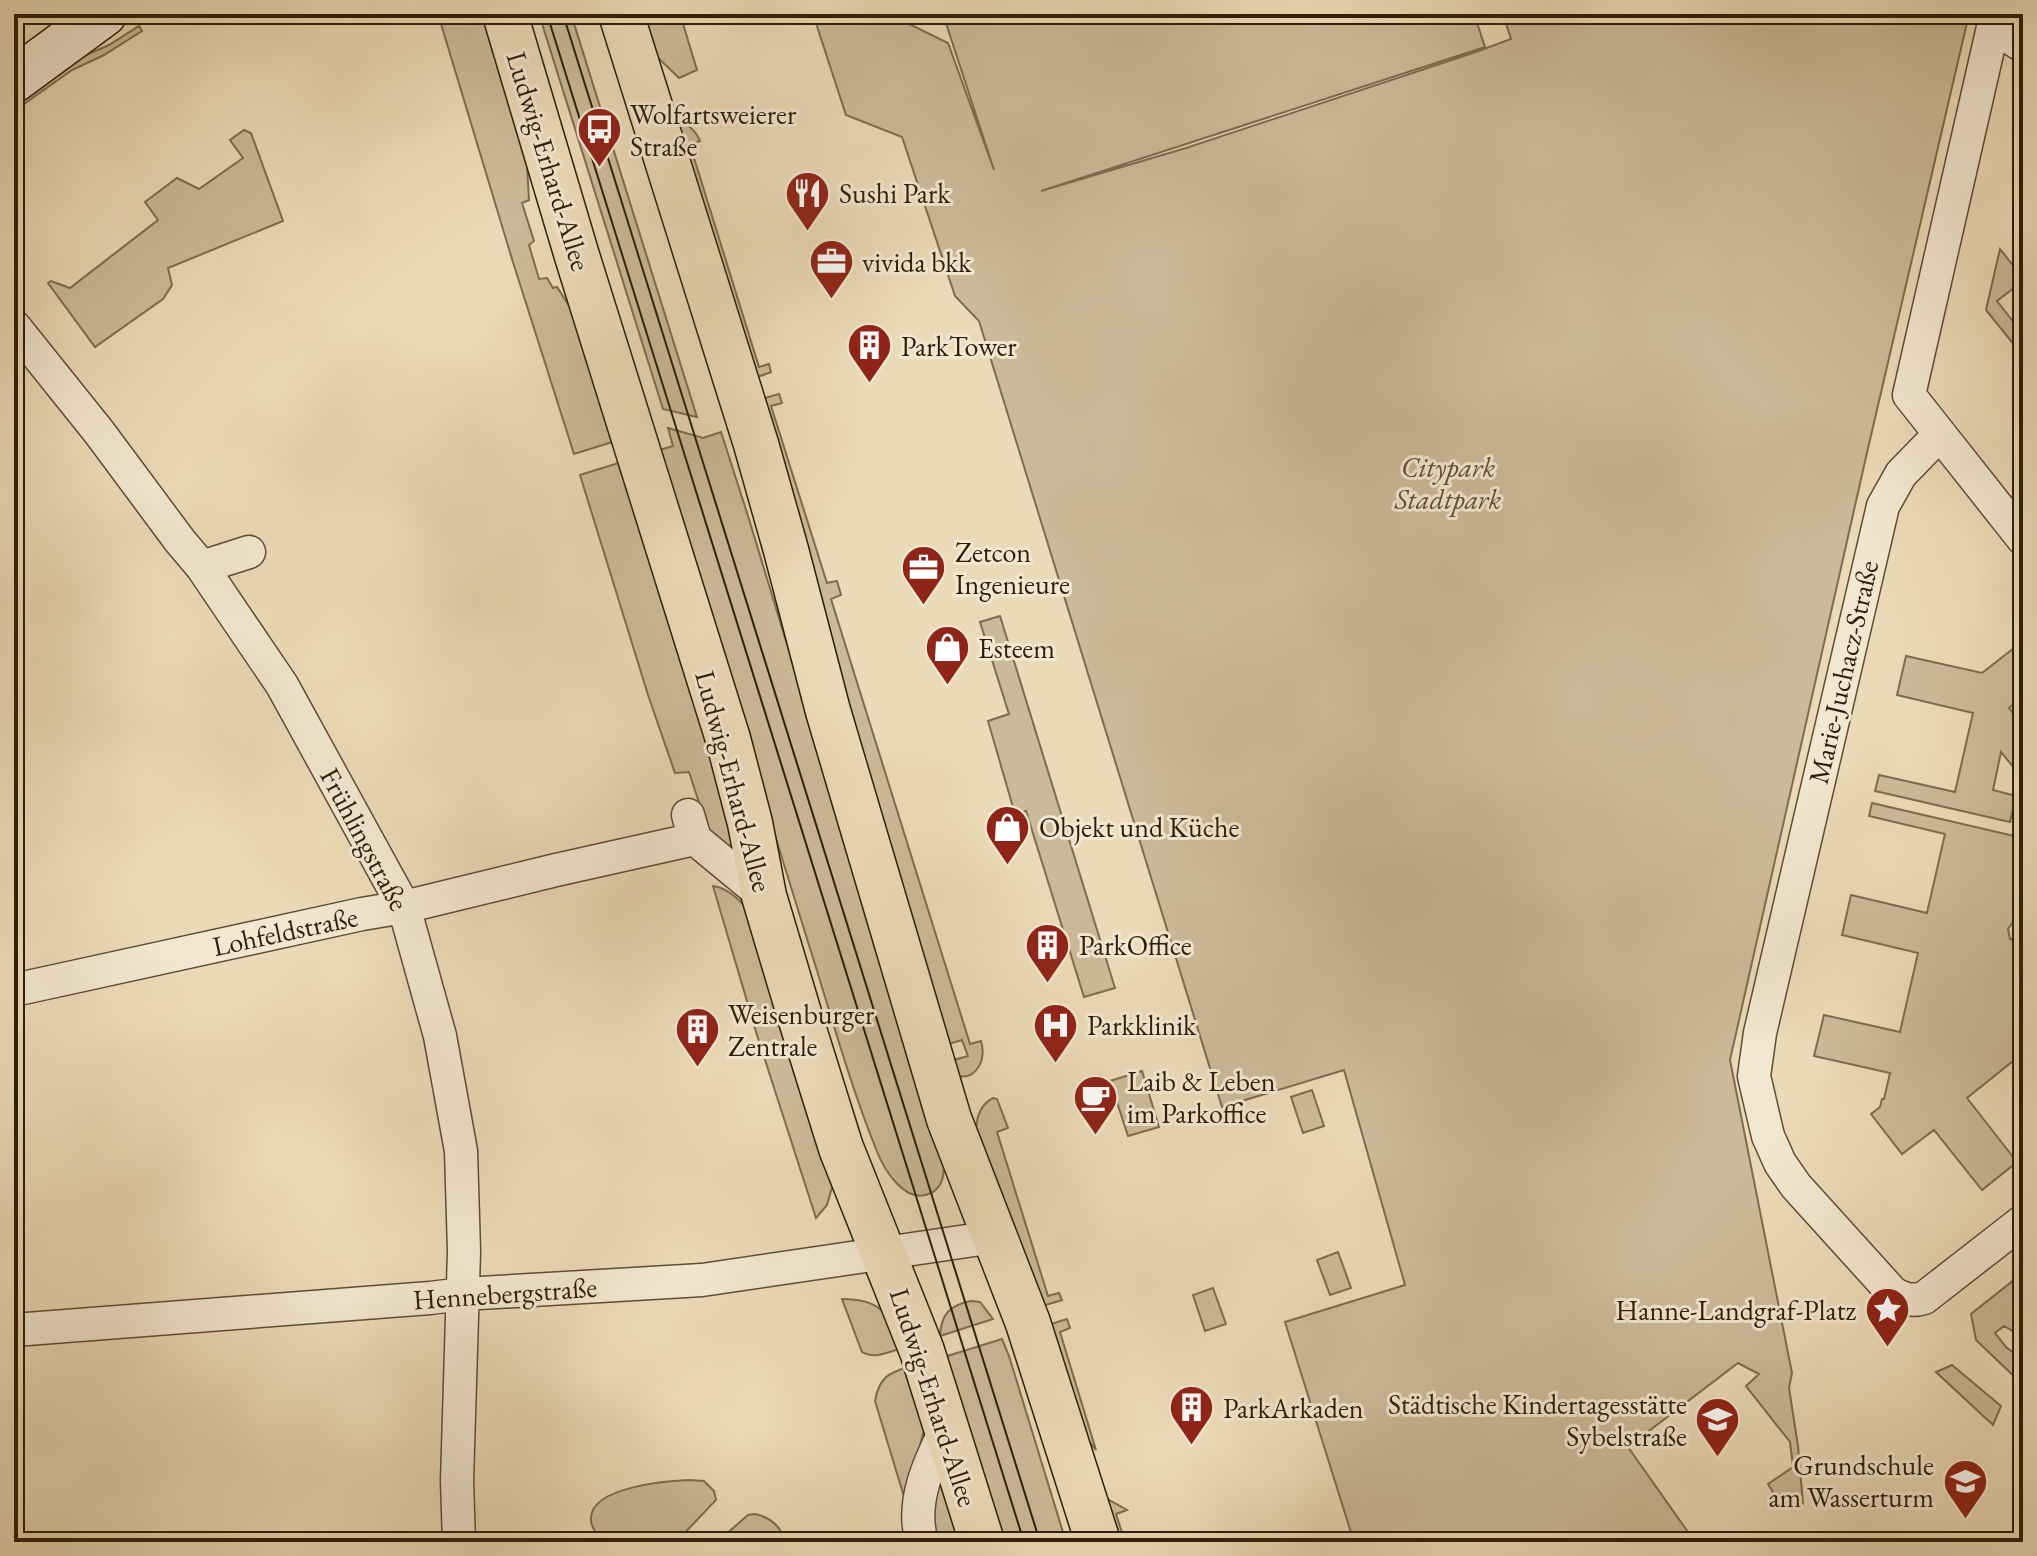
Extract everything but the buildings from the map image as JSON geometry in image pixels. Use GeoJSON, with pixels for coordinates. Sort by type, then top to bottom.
{"type":"FeatureCollection","features":[{"type":"Feature","properties":{"kind":"main road"},"geometry":{"type":"LineString","coordinates":[[14,80],[104,14]]}},
{"type":"Feature","properties":{"kind":"main road","name":"Ludwig-Erhard-Allee"},"geometry":{"type":"LineString","coordinates":[[505,14],[728,739],[750,823],[764,896],[841,1148],[922,1351],[982,1542]]}},
{"type":"Feature","properties":{"kind":"main road"},"geometry":{"type":"LineString","coordinates":[[621,14],[756,444],[828,711],[949,1119],[1028,1323],[1098,1542]]}},
{"type":"Feature","properties":{"kind":"street"},"geometry":{"type":"LineString","coordinates":[[2023,46],[1995,20],[1909,395],[2023,539]]}},
{"type":"Feature","properties":{"kind":"street","name":"Frühlingstraße"},"geometry":{"type":"LineString","coordinates":[[14,326],[202,567],[282,685],[404,907],[440,1036],[461,1151],[463,1294],[457,1481],[459,1542]]}},
{"type":"Feature","properties":{"kind":"street","name":"Marie-Juchacz-Straße"},"geometry":{"type":"LineString","coordinates":[[1940,434],[1901,474],[1883,506],[1760,1033],[1754,1076],[1768,1136],[1780,1163],[1796,1186],[1892,1292],[1900,1297],[1917,1301],[1934,1293],[2023,1221]]}},
{"type":"Feature","properties":{"kind":"street"},"geometry":{"type":"LineString","coordinates":[[202,567],[249,552]]}},
{"type":"Feature","properties":{"kind":"street","name":"Lohfeldstraße"},"geometry":{"type":"LineString","coordinates":[[14,990],[404,907],[556,870],[692,827],[764,896]]}},
{"type":"Feature","properties":{"kind":"street","name":"Hennebergstraße"},"geometry":{"type":"LineString","coordinates":[[14,1330],[463,1294],[702,1280],[994,1237]]}},
{"type":"Feature","properties":{"kind":"street"},"geometry":{"type":"LineString","coordinates":[[922,1542],[918,1529],[918,1502],[931,1459],[946,1429]]}},
{"type":"Feature","properties":{"kind":"green space"},"geometry":{"type":"Polygon","coordinates":[[[438,14],[490,14],[525,129],[529,200],[522,203],[534,241],[529,245],[539,279],[547,278],[553,288],[557,287],[591,340],[622,439],[574,454],[438,14]]]}},
{"type":"Feature","properties":{"kind":"green space"},"geometry":{"type":"Polygon","coordinates":[[[539,14],[571,14],[697,417],[663,409],[539,14]]]}},
{"type":"Feature","properties":{"kind":"green space"},"geometry":{"type":"Polygon","coordinates":[[[638,14],[680,14],[697,70],[679,78],[648,48],[638,14]]]}},
{"type":"Feature","properties":{"kind":"green space","name":"Citypark Stadtpark"},"geometry":{"type":"Polygon","coordinates":[[[813,14],[903,14],[907,23],[948,43],[994,170],[943,14],[1474,14],[1485,47],[1041,191],[1186,148],[1511,39],[1503,14],[1969,14],[1730,1060],[1792,1373],[1789,1388],[1803,1504],[1780,1504],[1768,1484],[1793,1467],[1790,1442],[1746,1386],[1759,1374],[1738,1363],[1628,1447],[1695,1542],[1354,1542],[1285,1322],[1405,1285],[1344,1070],[1222,1107],[979,321],[955,296],[902,137],[846,115],[813,14]]]}},
{"type":"Feature","properties":{"kind":"green space"},"geometry":{"type":"Polygon","coordinates":[[[139,26],[142,31],[104,55],[72,70],[14,111],[14,102],[68,63],[109,45],[139,26]]]}},
{"type":"Feature","properties":{"kind":"green space"},"geometry":{"type":"Polygon","coordinates":[[[675,118],[690,127],[700,141],[690,145],[759,367],[769,364],[771,372],[752,379],[675,118]]]}},
{"type":"Feature","properties":{"kind":"green space"},"geometry":{"type":"Polygon","coordinates":[[[244,130],[251,133],[283,221],[168,268],[172,285],[163,299],[95,347],[48,283],[51,281],[70,288],[158,220],[145,202],[177,178],[199,189],[243,158],[230,140],[244,130]]]}},
{"type":"Feature","properties":{"kind":"green space"},"geometry":{"type":"Polygon","coordinates":[[[2000,249],[2023,278],[1997,301],[2023,334],[2023,356],[1986,310],[2000,249]]]}},
{"type":"Feature","properties":{"kind":"green space"},"geometry":{"type":"Polygon","coordinates":[[[779,394],[782,403],[771,406],[827,583],[837,581],[841,595],[831,599],[970,1044],[981,1041],[981,1061],[971,1075],[958,1076],[950,1061],[968,1056],[962,1040],[945,1045],[758,400],[779,394]]]}},
{"type":"Feature","properties":{"kind":"green space"},"geometry":{"type":"Polygon","coordinates":[[[668,428],[703,438],[721,432],[944,1162],[940,1184],[931,1193],[921,1196],[912,1194],[896,1183],[879,1157],[857,1098],[656,451],[673,446],[668,428]]]}},
{"type":"Feature","properties":{"kind":"green space"},"geometry":{"type":"Polygon","coordinates":[[[628,460],[743,863],[710,836],[689,772],[675,773],[580,475],[628,460]]]}},
{"type":"Feature","properties":{"kind":"green space"},"geometry":{"type":"Polygon","coordinates":[[[1000,616],[1115,988],[1084,997],[1026,811],[1015,814],[988,721],[1009,714],[980,622],[1000,616]]]}},
{"type":"Feature","properties":{"kind":"green space"},"geometry":{"type":"Polygon","coordinates":[[[2023,641],[2023,697],[2009,708],[2023,726],[2023,779],[2001,752],[1993,790],[2016,796],[2010,822],[1875,791],[1879,775],[1955,792],[1973,713],[1897,695],[1906,656],[1982,673],[2023,641]]]}},
{"type":"Feature","properties":{"kind":"green space"},"geometry":{"type":"Polygon","coordinates":[[[1872,803],[2023,838],[2023,909],[2008,929],[2010,939],[2023,939],[2023,1053],[1967,1098],[2017,1162],[1982,1190],[1934,1130],[1902,1154],[1871,1114],[1884,1099],[1890,1073],[1814,1056],[1824,1015],[1900,1032],[1918,953],[1842,935],[1851,895],[1927,913],[1945,834],[1869,816],[1872,803]]]}},
{"type":"Feature","properties":{"kind":"green space"},"geometry":{"type":"Polygon","coordinates":[[[713,886],[731,894],[755,917],[833,1184],[827,1205],[816,1218],[757,1035],[713,886]]]}},
{"type":"Feature","properties":{"kind":"green space"},"geometry":{"type":"Polygon","coordinates":[[[1142,1071],[1159,1127],[1128,1136],[1110,1081],[1142,1071]]]}},
{"type":"Feature","properties":{"kind":"green space"},"geometry":{"type":"Polygon","coordinates":[[[1312,1090],[1324,1126],[1303,1133],[1291,1097],[1312,1090]]]}},
{"type":"Feature","properties":{"kind":"green space"},"geometry":{"type":"Polygon","coordinates":[[[993,1098],[997,1099],[1008,1128],[997,1132],[1048,1296],[1059,1293],[1062,1300],[1039,1307],[975,1139],[981,1110],[993,1098]]]}},
{"type":"Feature","properties":{"kind":"green space"},"geometry":{"type":"Polygon","coordinates":[[[1338,1252],[1351,1288],[1330,1295],[1317,1260],[1338,1252]]]}},
{"type":"Feature","properties":{"kind":"green space"},"geometry":{"type":"Polygon","coordinates":[[[2019,1276],[2023,1281],[2023,1337],[2004,1326],[1995,1333],[2006,1347],[2023,1360],[2023,1385],[1976,1340],[1971,1314],[2019,1276]]]}},
{"type":"Feature","properties":{"kind":"green space"},"geometry":{"type":"Polygon","coordinates":[[[1213,1288],[1226,1324],[1205,1331],[1193,1295],[1213,1288]]]}},
{"type":"Feature","properties":{"kind":"green space"},"geometry":{"type":"Polygon","coordinates":[[[842,1299],[875,1305],[888,1317],[905,1347],[878,1355],[862,1352],[842,1299]]]}},
{"type":"Feature","properties":{"kind":"green space"},"geometry":{"type":"Polygon","coordinates":[[[980,1302],[993,1319],[940,1336],[942,1322],[948,1312],[957,1305],[980,1302]]]}},
{"type":"Feature","properties":{"kind":"green space"},"geometry":{"type":"Polygon","coordinates":[[[1067,1319],[1070,1328],[1060,1332],[1096,1450],[1078,1428],[1045,1326],[1067,1319]]]}},
{"type":"Feature","properties":{"kind":"green space"},"geometry":{"type":"Polygon","coordinates":[[[1002,1339],[1066,1542],[998,1542],[941,1358],[1002,1339]]]}},
{"type":"Feature","properties":{"kind":"green space"},"geometry":{"type":"Polygon","coordinates":[[[1952,1365],[2001,1406],[1993,1425],[1936,1372],[1952,1365]]]}},
{"type":"Feature","properties":{"kind":"green space"},"geometry":{"type":"Polygon","coordinates":[[[910,1366],[926,1423],[905,1500],[875,1401],[879,1386],[886,1377],[910,1366]]]}},
{"type":"Feature","properties":{"kind":"green space"},"geometry":{"type":"Polygon","coordinates":[[[689,1480],[704,1481],[714,1491],[716,1500],[676,1542],[613,1542],[601,1537],[593,1528],[591,1517],[595,1507],[617,1492],[689,1480]]]}},
{"type":"Feature","properties":{"kind":"green space"},"geometry":{"type":"Polygon","coordinates":[[[943,1482],[964,1542],[934,1542],[931,1512],[940,1483],[943,1482]]]}},
{"type":"Feature","properties":{"kind":"green space"},"geometry":{"type":"Polygon","coordinates":[[[1104,1497],[1127,1510],[1116,1514],[1125,1542],[1113,1542],[1104,1497]]]}},
{"type":"Feature","properties":{"kind":"green space"},"geometry":{"type":"Polygon","coordinates":[[[755,1514],[775,1524],[786,1542],[717,1542],[748,1515],[755,1514]]]}},
{"type":"Feature","properties":{"kind":"tram line"},"geometry":{"type":"LineString","coordinates":[[547,14],[1024,1542]]}},
{"type":"Feature","properties":{"kind":"tram line"},"geometry":{"type":"LineString","coordinates":[[563,14],[1040,1542]]}},
{"type":"Feature","properties":{"kind":"place","name":"Wolfartsweierer Straße"},"geometry":{"type":"Point","coordinates":[599,169]}},
{"type":"Feature","properties":{"kind":"place","name":"Sushi Park"},"geometry":{"type":"Point","coordinates":[808,232]}},
{"type":"Feature","properties":{"kind":"place","name":"vivida bkk"},"geometry":{"type":"Point","coordinates":[831,301]}},
{"type":"Feature","properties":{"kind":"place","name":"ParkTower"},"geometry":{"type":"Point","coordinates":[870,385]}},
{"type":"Feature","properties":{"kind":"place","name":"Zetcon Ingenieure"},"geometry":{"type":"Point","coordinates":[924,607]}},
{"type":"Feature","properties":{"kind":"place","name":"Esteem"},"geometry":{"type":"Point","coordinates":[947,687]}},
{"type":"Feature","properties":{"kind":"place","name":"Objekt und Küche"},"geometry":{"type":"Point","coordinates":[1008,866]}},
{"type":"Feature","properties":{"kind":"place","name":"ParkOffice"},"geometry":{"type":"Point","coordinates":[1048,984]}},
{"type":"Feature","properties":{"kind":"place","name":"Parkklinik"},"geometry":{"type":"Point","coordinates":[1056,1064]}},
{"type":"Feature","properties":{"kind":"place","name":"Weisenburger Zentrale"},"geometry":{"type":"Point","coordinates":[697,1069]}},
{"type":"Feature","properties":{"kind":"place","name":"Laib & Leben im Parkoffice"},"geometry":{"type":"Point","coordinates":[1096,1136]}},
{"type":"Feature","properties":{"kind":"place","name":"Hanne-Landgraf-Platz"},"geometry":{"type":"Point","coordinates":[1887,1349]}},
{"type":"Feature","properties":{"kind":"place","name":"ParkArkaden"},"geometry":{"type":"Point","coordinates":[1192,1447]}},
{"type":"Feature","properties":{"kind":"place","name":"Städtische Kindertagesstätte Sybelstraße"},"geometry":{"type":"Point","coordinates":[1718,1459]}},
{"type":"Feature","properties":{"kind":"place","name":"Grundschule am Wasserturm"},"geometry":{"type":"Point","coordinates":[1965,1520]}}]}
